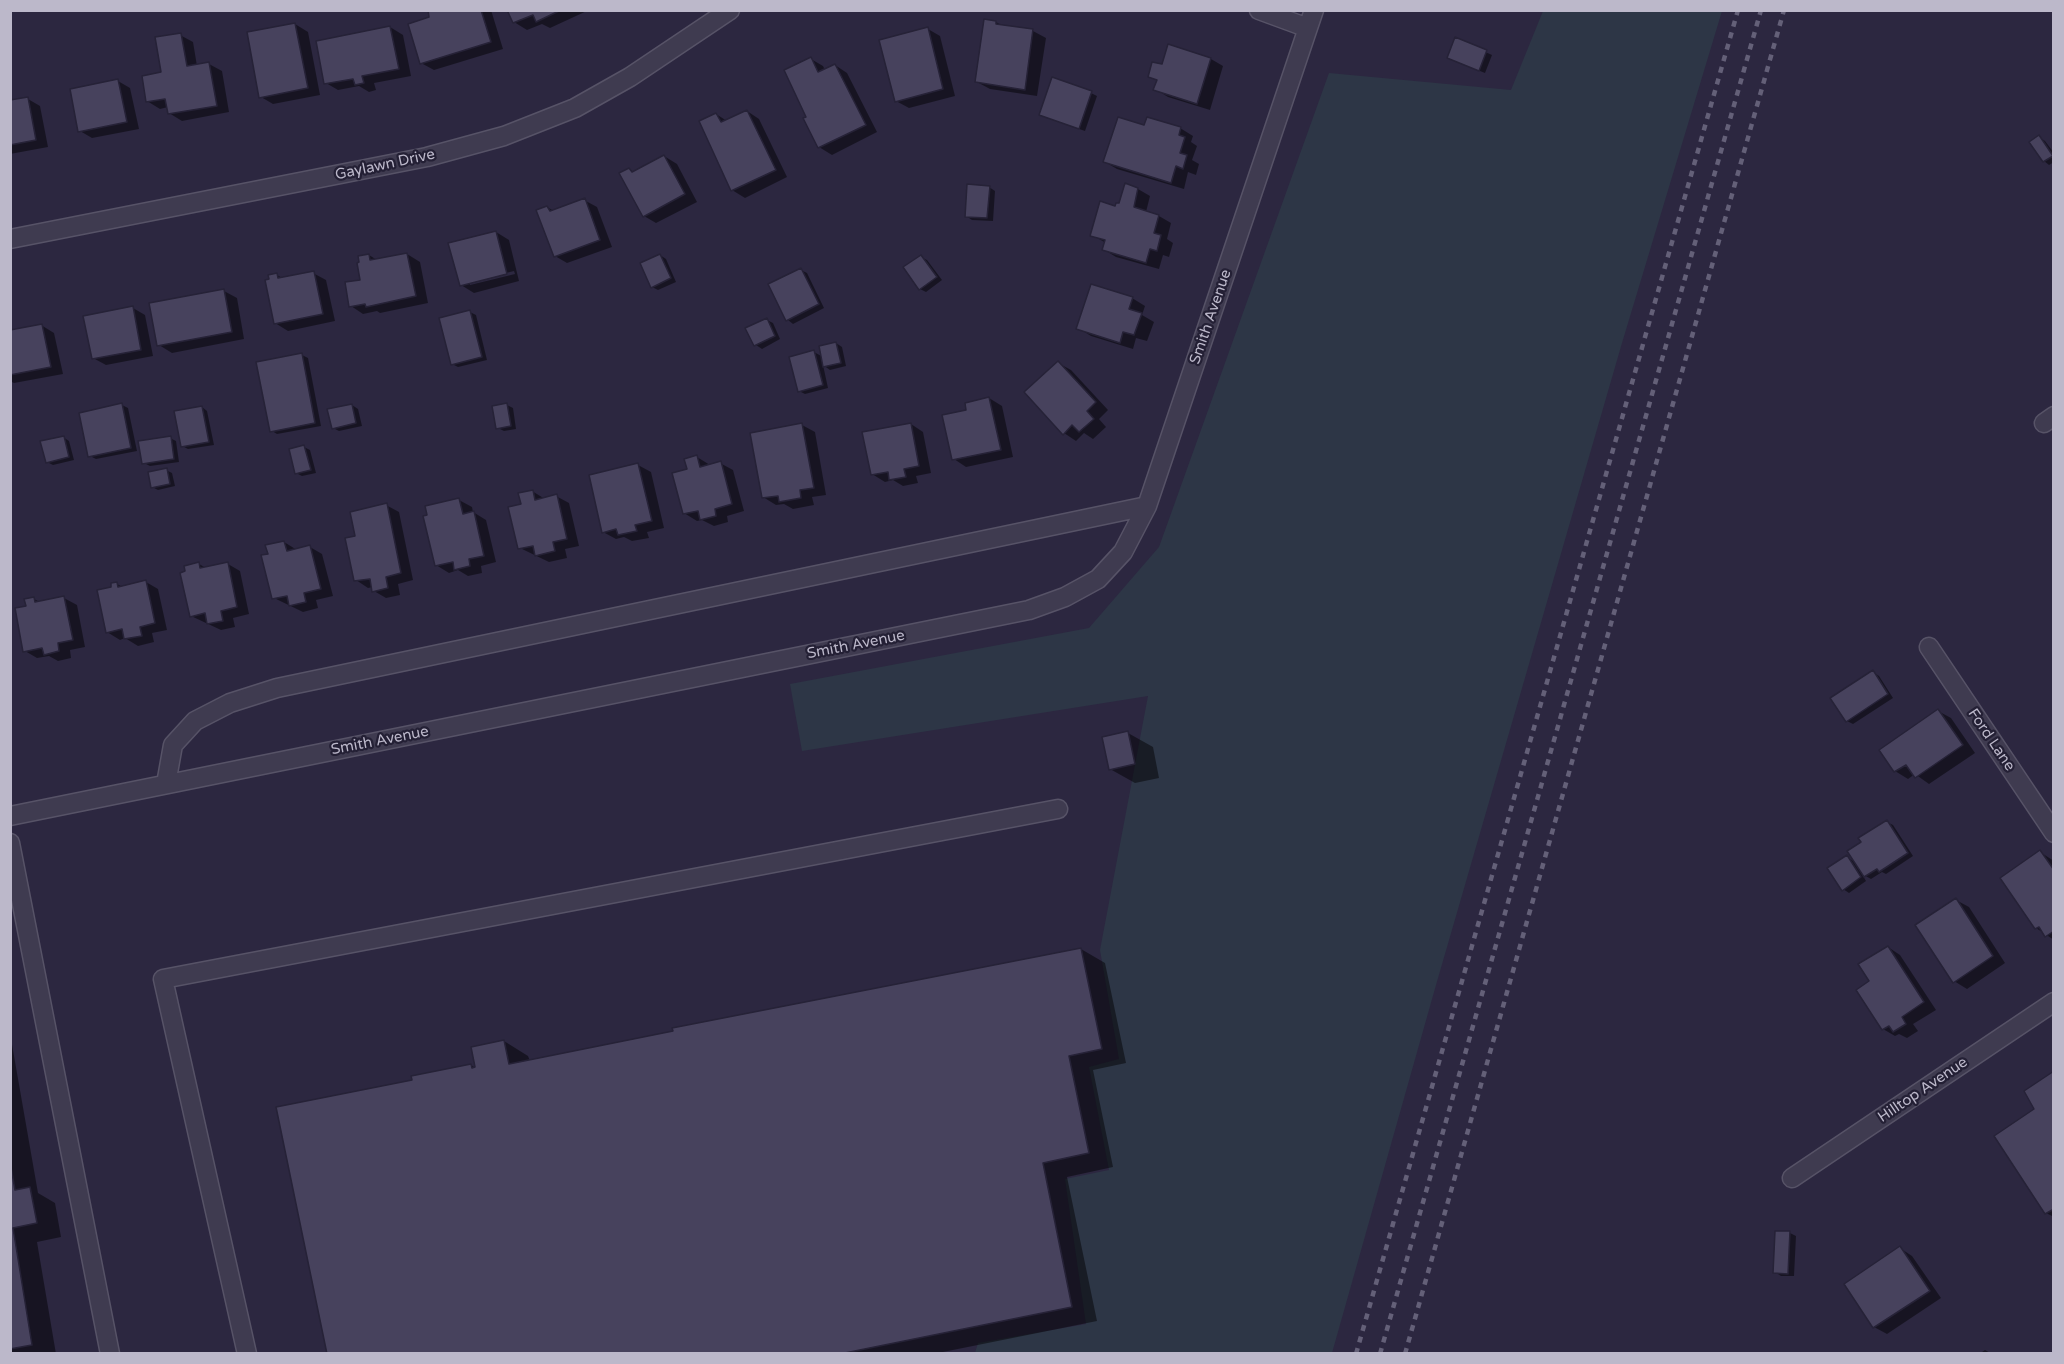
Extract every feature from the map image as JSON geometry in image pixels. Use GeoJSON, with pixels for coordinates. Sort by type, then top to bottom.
{"type":"FeatureCollection","features":[{"type":"Feature","properties":{"kind":"street","name":"Gaylawn Drive"},"geometry":{"type":"LineString","coordinates":[[10,239],[427,157],[504,136],[574,108],[630,77],[730,10]]}},
{"type":"Feature","properties":{"kind":"street"},"geometry":{"type":"LineString","coordinates":[[1259,10],[1308,28]]}},
{"type":"Feature","properties":{"kind":"street","name":"Smith Avenue"},"geometry":{"type":"LineString","coordinates":[[10,816],[1029,610],[1065,597],[1098,579],[1123,552],[1147,506],[1314,10]]}},
{"type":"Feature","properties":{"kind":"street"},"geometry":{"type":"LineString","coordinates":[[166,784],[173,745],[195,721],[231,703],[277,688],[1147,506]]}},
{"type":"Feature","properties":{"kind":"street","name":"Ford Lane"},"geometry":{"type":"LineString","coordinates":[[1929,647],[2054,833]]}},
{"type":"Feature","properties":{"kind":"street"},"geometry":{"type":"LineString","coordinates":[[247,1353],[163,979],[1058,809]]}},
{"type":"Feature","properties":{"kind":"street"},"geometry":{"type":"LineString","coordinates":[[10,843],[110,1353]]}},
{"type":"Feature","properties":{"kind":"street","name":"Hilltop Avenue"},"geometry":{"type":"LineString","coordinates":[[1792,1178],[2054,1002]]}},
{"type":"Feature","properties":{"kind":"shaded area"},"geometry":{"type":"Polygon","coordinates":[[[1543,11],[1722,11],[1622,343],[1332,1353],[975,1353],[978,1343],[1086,1324],[1065,1179],[1109,1170],[1089,1067],[1119,1059],[1100,950],[1148,696],[802,751],[790,684],[1089,628],[1159,547],[1329,73],[1511,90],[1543,11]]]}},
{"type":"Feature","properties":{"kind":"building"},"geometry":{"type":"Polygon","coordinates":[[[428,10],[481,10],[491,42],[420,64],[408,24],[429,17],[428,10]]]}},
{"type":"Feature","properties":{"kind":"building"},"geometry":{"type":"Polygon","coordinates":[[[507,10],[561,10],[536,22],[533,15],[513,23],[507,10]]]}},
{"type":"Feature","properties":{"kind":"building"},"geometry":{"type":"Polygon","coordinates":[[[984,19],[996,21],[996,24],[1033,29],[1025,90],[975,82],[984,19]]]}},
{"type":"Feature","properties":{"kind":"building"},"geometry":{"type":"Polygon","coordinates":[[[295,23],[308,88],[259,98],[247,32],[295,23]]]}},
{"type":"Feature","properties":{"kind":"building"},"geometry":{"type":"Polygon","coordinates":[[[390,26],[399,69],[362,76],[364,83],[355,85],[353,79],[324,84],[316,41],[390,26]]]}},
{"type":"Feature","properties":{"kind":"building"},"geometry":{"type":"Polygon","coordinates":[[[928,27],[943,89],[895,102],[879,40],[928,27]]]}},
{"type":"Feature","properties":{"kind":"building"},"geometry":{"type":"Polygon","coordinates":[[[181,33],[187,66],[209,62],[217,106],[168,114],[165,99],[146,102],[142,76],[161,72],[155,37],[181,33]]]}},
{"type":"Feature","properties":{"kind":"building"},"geometry":{"type":"Polygon","coordinates":[[[1455,37],[1487,50],[1479,71],[1447,58],[1455,37]]]}},
{"type":"Feature","properties":{"kind":"building"},"geometry":{"type":"Polygon","coordinates":[[[1168,44],[1211,58],[1197,104],[1153,90],[1157,80],[1148,77],[1152,62],[1162,64],[1168,44]]]}},
{"type":"Feature","properties":{"kind":"building"},"geometry":{"type":"Polygon","coordinates":[[[811,57],[818,72],[835,64],[866,125],[818,148],[784,70],[811,57]]]}},
{"type":"Feature","properties":{"kind":"building"},"geometry":{"type":"Polygon","coordinates":[[[1052,77],[1092,91],[1079,129],[1039,115],[1052,77]]]}},
{"type":"Feature","properties":{"kind":"building"},"geometry":{"type":"Polygon","coordinates":[[[118,79],[127,122],[78,132],[70,89],[118,79]]]}},
{"type":"Feature","properties":{"kind":"building"},"geometry":{"type":"Polygon","coordinates":[[[28,97],[36,140],[10,145],[10,100],[28,97]]]}},
{"type":"Feature","properties":{"kind":"building"},"geometry":{"type":"Polygon","coordinates":[[[747,110],[776,170],[731,191],[699,121],[716,113],[721,122],[747,110]]]}},
{"type":"Feature","properties":{"kind":"building"},"geometry":{"type":"Polygon","coordinates":[[[1118,117],[1144,125],[1147,117],[1181,127],[1179,135],[1185,137],[1180,153],[1187,155],[1183,169],[1176,166],[1171,183],[1103,162],[1118,117]]]}},
{"type":"Feature","properties":{"kind":"building"},"geometry":{"type":"Polygon","coordinates":[[[2039,135],[2053,156],[2043,162],[2029,142],[2039,135]]]}},
{"type":"Feature","properties":{"kind":"building"},"geometry":{"type":"Polygon","coordinates":[[[664,155],[685,194],[643,217],[619,173],[629,168],[632,172],[664,155]]]}},
{"type":"Feature","properties":{"kind":"building"},"geometry":{"type":"Polygon","coordinates":[[[1125,183],[1138,188],[1134,207],[1159,215],[1154,233],[1161,235],[1157,251],[1150,249],[1146,263],[1102,250],[1105,240],[1090,236],[1100,201],[1115,206],[1119,203],[1125,183]]]}},
{"type":"Feature","properties":{"kind":"building"},"geometry":{"type":"Polygon","coordinates":[[[967,184],[990,186],[987,218],[965,217],[967,184]]]}},
{"type":"Feature","properties":{"kind":"building"},"geometry":{"type":"Polygon","coordinates":[[[585,198],[600,240],[554,257],[536,210],[547,206],[550,211],[585,198]]]}},
{"type":"Feature","properties":{"kind":"building"},"geometry":{"type":"Polygon","coordinates":[[[496,231],[507,274],[460,286],[448,243],[496,231]]]}},
{"type":"Feature","properties":{"kind":"building"},"geometry":{"type":"Polygon","coordinates":[[[407,253],[416,296],[366,307],[365,304],[349,307],[345,282],[360,280],[358,256],[369,254],[370,260],[407,253]]]}},
{"type":"Feature","properties":{"kind":"building"},"geometry":{"type":"Polygon","coordinates":[[[660,254],[671,278],[651,288],[640,263],[660,254]]]}},
{"type":"Feature","properties":{"kind":"building"},"geometry":{"type":"Polygon","coordinates":[[[921,255],[937,277],[919,290],[903,267],[921,255]]]}},
{"type":"Feature","properties":{"kind":"building"},"geometry":{"type":"Polygon","coordinates":[[[801,268],[819,304],[786,321],[768,284],[801,268]]]}},
{"type":"Feature","properties":{"kind":"building"},"geometry":{"type":"Polygon","coordinates":[[[314,271],[323,314],[274,324],[265,280],[269,279],[268,275],[277,273],[278,278],[314,271]]]}},
{"type":"Feature","properties":{"kind":"building"},"geometry":{"type":"Polygon","coordinates":[[[1091,284],[1133,297],[1129,309],[1142,313],[1134,335],[1123,332],[1120,343],[1076,329],[1091,284]]]}},
{"type":"Feature","properties":{"kind":"building"},"geometry":{"type":"Polygon","coordinates":[[[224,289],[232,332],[157,346],[149,303],[224,289]]]}},
{"type":"Feature","properties":{"kind":"building"},"geometry":{"type":"Polygon","coordinates":[[[133,306],[141,350],[92,359],[83,316],[133,306]]]}},
{"type":"Feature","properties":{"kind":"building"},"geometry":{"type":"Polygon","coordinates":[[[470,310],[482,357],[451,365],[439,318],[470,310]]]}},
{"type":"Feature","properties":{"kind":"building"},"geometry":{"type":"Polygon","coordinates":[[[767,318],[775,336],[754,346],[745,328],[767,318]]]}},
{"type":"Feature","properties":{"kind":"building"},"geometry":{"type":"Polygon","coordinates":[[[42,324],[51,367],[10,375],[10,330],[42,324]]]}},
{"type":"Feature","properties":{"kind":"building"},"geometry":{"type":"Polygon","coordinates":[[[836,342],[841,363],[823,367],[819,346],[836,342]]]}},
{"type":"Feature","properties":{"kind":"building"},"geometry":{"type":"Polygon","coordinates":[[[814,350],[823,385],[798,392],[789,357],[814,350]]]}},
{"type":"Feature","properties":{"kind":"building"},"geometry":{"type":"Polygon","coordinates":[[[302,353],[315,423],[270,432],[256,362],[302,353]]]}},
{"type":"Feature","properties":{"kind":"building"},"geometry":{"type":"Polygon","coordinates":[[[1058,361],[1096,402],[1087,411],[1094,419],[1079,432],[1072,425],[1063,435],[1024,392],[1058,361]]]}},
{"type":"Feature","properties":{"kind":"building"},"geometry":{"type":"Polygon","coordinates":[[[989,397],[1001,450],[952,460],[942,415],[966,410],[965,403],[989,397]]]}},
{"type":"Feature","properties":{"kind":"building"},"geometry":{"type":"Polygon","coordinates":[[[122,403],[131,448],[88,457],[79,413],[122,403]]]}},
{"type":"Feature","properties":{"kind":"building"},"geometry":{"type":"Polygon","coordinates":[[[507,403],[511,426],[496,429],[492,406],[507,403]]]}},
{"type":"Feature","properties":{"kind":"building"},"geometry":{"type":"Polygon","coordinates":[[[352,404],[356,423],[332,429],[327,409],[352,404]]]}},
{"type":"Feature","properties":{"kind":"building"},"geometry":{"type":"Polygon","coordinates":[[[202,406],[209,442],[181,447],[174,411],[202,406]]]}},
{"type":"Feature","properties":{"kind":"building"},"geometry":{"type":"Polygon","coordinates":[[[802,423],[814,488],[800,490],[801,498],[779,502],[778,496],[762,498],[750,433],[802,423]]]}},
{"type":"Feature","properties":{"kind":"building"},"geometry":{"type":"Polygon","coordinates":[[[911,423],[919,466],[904,469],[906,477],[889,480],[888,472],[871,475],[862,432],[911,423]]]}},
{"type":"Feature","properties":{"kind":"building"},"geometry":{"type":"Polygon","coordinates":[[[64,436],[69,457],[46,463],[40,441],[64,436]]]}},
{"type":"Feature","properties":{"kind":"building"},"geometry":{"type":"Polygon","coordinates":[[[171,436],[174,459],[142,464],[138,441],[171,436]]]}},
{"type":"Feature","properties":{"kind":"building"},"geometry":{"type":"Polygon","coordinates":[[[304,445],[311,470],[295,474],[289,449],[304,445]]]}},
{"type":"Feature","properties":{"kind":"building"},"geometry":{"type":"Polygon","coordinates":[[[697,455],[700,467],[721,461],[732,504],[715,509],[716,516],[700,520],[698,511],[683,514],[672,473],[687,469],[684,459],[697,455]]]}},
{"type":"Feature","properties":{"kind":"building"},"geometry":{"type":"Polygon","coordinates":[[[638,463],[652,521],[635,525],[637,531],[618,535],[616,529],[602,533],[589,475],[638,463]]]}},
{"type":"Feature","properties":{"kind":"building"},"geometry":{"type":"Polygon","coordinates":[[[167,468],[170,484],[151,488],[148,472],[167,468]]]}},
{"type":"Feature","properties":{"kind":"building"},"geometry":{"type":"Polygon","coordinates":[[[533,490],[535,500],[557,494],[567,539],[553,542],[555,551],[535,556],[533,546],[518,549],[508,507],[521,504],[518,493],[533,490]]]}},
{"type":"Feature","properties":{"kind":"building"},"geometry":{"type":"Polygon","coordinates":[[[459,498],[463,514],[474,511],[484,556],[469,559],[470,566],[454,570],[453,562],[435,566],[423,516],[427,515],[425,506],[459,498]]]}},
{"type":"Feature","properties":{"kind":"building"},"geometry":{"type":"Polygon","coordinates":[[[387,503],[401,573],[386,577],[388,588],[372,592],[370,579],[354,581],[345,538],[355,536],[350,512],[387,503]]]}},
{"type":"Feature","properties":{"kind":"building"},"geometry":{"type":"Polygon","coordinates":[[[284,541],[287,551],[310,545],[321,589],[304,593],[306,602],[289,606],[287,596],[272,599],[261,555],[268,554],[265,545],[284,541]]]}},
{"type":"Feature","properties":{"kind":"building"},"geometry":{"type":"Polygon","coordinates":[[[199,562],[200,568],[228,562],[237,607],[221,611],[223,621],[207,624],[205,613],[190,617],[180,573],[185,571],[184,566],[199,562]]]}},
{"type":"Feature","properties":{"kind":"building"},"geometry":{"type":"Polygon","coordinates":[[[146,580],[155,623],[140,627],[142,636],[124,639],[122,629],[106,633],[97,590],[111,587],[111,583],[117,582],[118,587],[146,580]]]}},
{"type":"Feature","properties":{"kind":"building"},"geometry":{"type":"Polygon","coordinates":[[[64,596],[73,640],[58,643],[59,651],[44,655],[42,648],[23,652],[15,608],[26,606],[24,599],[34,597],[35,602],[64,596]]]}},
{"type":"Feature","properties":{"kind":"building"},"geometry":{"type":"Polygon","coordinates":[[[1873,670],[1888,694],[1846,722],[1830,698],[1873,670]]]}},
{"type":"Feature","properties":{"kind":"building"},"geometry":{"type":"Polygon","coordinates":[[[1938,709],[1963,745],[1915,778],[1906,765],[1894,772],[1879,750],[1938,709]]]}},
{"type":"Feature","properties":{"kind":"building"},"geometry":{"type":"Polygon","coordinates":[[[1128,731],[1135,764],[1109,770],[1102,737],[1128,731]]]}},
{"type":"Feature","properties":{"kind":"building"},"geometry":{"type":"Polygon","coordinates":[[[1887,820],[1908,853],[1879,872],[1877,869],[1864,877],[1847,851],[1861,842],[1858,838],[1887,820]]]}},
{"type":"Feature","properties":{"kind":"building"},"geometry":{"type":"Polygon","coordinates":[[[2040,850],[2054,870],[2054,931],[2045,937],[2039,927],[2035,929],[2000,878],[2040,850]]]}},
{"type":"Feature","properties":{"kind":"building"},"geometry":{"type":"Polygon","coordinates":[[[1847,855],[1861,877],[1842,891],[1827,868],[1847,855]]]}},
{"type":"Feature","properties":{"kind":"building"},"geometry":{"type":"Polygon","coordinates":[[[1956,898],[1993,956],[1953,983],[1915,925],[1956,898]]]}},
{"type":"Feature","properties":{"kind":"building"},"geometry":{"type":"Polygon","coordinates":[[[1888,946],[1924,1002],[1902,1017],[1906,1024],[1893,1032],[1889,1026],[1882,1030],[1856,990],[1869,981],[1858,964],[1888,946]]]}},
{"type":"Feature","properties":{"kind":"building"},"geometry":{"type":"Polygon","coordinates":[[[1081,948],[1102,1049],[1069,1056],[1089,1153],[1043,1163],[1072,1307],[840,1354],[327,1354],[276,1107],[412,1080],[411,1076],[471,1064],[472,1068],[475,1067],[471,1047],[504,1040],[509,1064],[673,1031],[672,1028],[1081,948]]]}},
{"type":"Feature","properties":{"kind":"building"},"geometry":{"type":"Polygon","coordinates":[[[2054,1071],[2054,1209],[2045,1214],[1994,1136],[2034,1109],[2024,1091],[2054,1071]]]}},
{"type":"Feature","properties":{"kind":"building"},"geometry":{"type":"Polygon","coordinates":[[[10,1162],[15,1190],[30,1187],[37,1223],[13,1228],[32,1345],[10,1349],[10,1162]]]}},
{"type":"Feature","properties":{"kind":"building"},"geometry":{"type":"Polygon","coordinates":[[[1775,1231],[1790,1231],[1788,1274],[1773,1273],[1775,1231]]]}},
{"type":"Feature","properties":{"kind":"building"},"geometry":{"type":"Polygon","coordinates":[[[1900,1246],[1930,1291],[1873,1328],[1844,1284],[1900,1246]]]}},
{"type":"Feature","properties":{"kind":"railway"},"geometry":{"type":"LineString","coordinates":[[1356,1354],[1738,10]]}},
{"type":"Feature","properties":{"kind":"railway"},"geometry":{"type":"LineString","coordinates":[[1380,1354],[1761,10]]}},
{"type":"Feature","properties":{"kind":"railway"},"geometry":{"type":"LineString","coordinates":[[1405,1354],[1784,10]]}}]}
